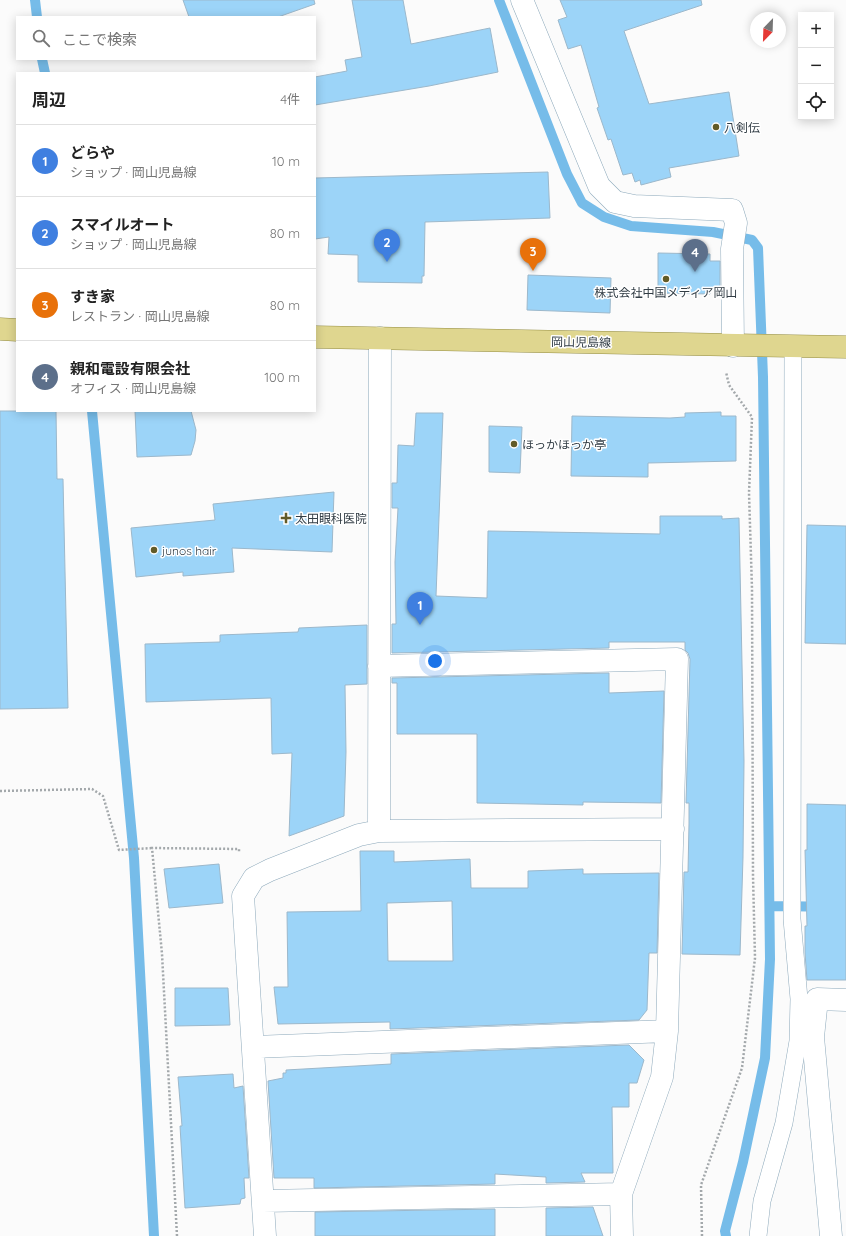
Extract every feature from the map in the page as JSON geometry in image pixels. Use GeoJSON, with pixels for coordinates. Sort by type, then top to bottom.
{"type":"FeatureCollection","features":[{"type":"Feature","properties":{"kind":"main road"},"geometry":{"type":"LineString","coordinates":[[0,329],[16,330]]}},
{"type":"Feature","properties":{"kind":"main road","name":"岡山児島線"},"geometry":{"type":"LineString","coordinates":[[316,337],[846,347]]}},
{"type":"Feature","properties":{"kind":"street"},"geometry":{"type":"LineString","coordinates":[[522,0],[599,186],[615,202],[634,206],[732,210],[736,223],[732,250],[740,346]]}},
{"type":"Feature","properties":{"kind":"street"},"geometry":{"type":"LineString","coordinates":[[379,832],[380,338]]}},
{"type":"Feature","properties":{"kind":"street"},"geometry":{"type":"LineString","coordinates":[[379,666],[677,659],[666,1031],[662,1077],[621,1194],[622,1236]]}},
{"type":"Feature","properties":{"kind":"street"},"geometry":{"type":"LineString","coordinates":[[265,1236],[254,1047],[243,896],[254,878],[270,870],[359,835],[379,832],[673,829]]}},
{"type":"Feature","properties":{"kind":"street"},"geometry":{"type":"LineString","coordinates":[[831,1236],[813,1036],[817,999],[846,1000]]}},
{"type":"Feature","properties":{"kind":"street"},"geometry":{"type":"LineString","coordinates":[[254,1047],[666,1031]]}},
{"type":"Feature","properties":{"kind":"street"},"geometry":{"type":"LineString","coordinates":[[263,1201],[621,1194]]}},
{"type":"Feature","properties":{"kind":"lane"},"geometry":{"type":"LineString","coordinates":[[758,1236],[762,1201],[784,1123],[798,1041],[799,999],[792,919],[788,346]]}},
{"type":"Feature","properties":{"kind":"path"},"geometry":{"type":"LineString","coordinates":[[702,1236],[701,1185],[742,1068],[755,958],[753,868],[752,589],[749,493],[752,417],[729,385],[726,370]]}},
{"type":"Feature","properties":{"kind":"path"},"geometry":{"type":"LineString","coordinates":[[0,791],[92,789],[103,796],[119,850],[152,848],[239,849],[243,896]]}},
{"type":"Feature","properties":{"kind":"path"},"geometry":{"type":"LineString","coordinates":[[152,848],[162,954],[177,1236]]}},
{"type":"Feature","properties":{"kind":"building"},"geometry":{"type":"Polygon","coordinates":[[[183,0],[314,0],[315,4],[281,16],[189,16],[183,0]]]}},
{"type":"Feature","properties":{"kind":"building"},"geometry":{"type":"Polygon","coordinates":[[[352,0],[403,0],[411,44],[490,28],[498,72],[429,86],[316,105],[316,77],[347,71],[345,60],[362,57],[352,0]]]}},
{"type":"Feature","properties":{"kind":"building"},"geometry":{"type":"Polygon","coordinates":[[[560,0],[701,0],[702,5],[624,31],[649,104],[729,92],[739,156],[669,168],[671,177],[641,185],[640,180],[635,182],[632,173],[623,175],[611,139],[608,140],[597,108],[599,107],[581,45],[568,49],[558,20],[567,17],[560,0]]]}},
{"type":"Feature","properties":{"kind":"building"},"geometry":{"type":"Polygon","coordinates":[[[548,172],[550,218],[425,222],[424,276],[422,276],[422,283],[358,282],[358,255],[328,254],[329,237],[316,239],[316,178],[548,172]]]}},
{"type":"Feature","properties":{"kind":"building"},"geometry":{"type":"Polygon","coordinates":[[[658,253],[710,254],[710,261],[720,261],[720,288],[710,288],[710,294],[658,293],[658,253]]]}},
{"type":"Feature","properties":{"kind":"building"},"geometry":{"type":"Polygon","coordinates":[[[528,275],[611,278],[610,313],[527,310],[528,275]]]}},
{"type":"Feature","properties":{"kind":"building"},"geometry":{"type":"Polygon","coordinates":[[[0,411],[56,412],[57,479],[63,479],[68,708],[0,709],[0,411]]]}},
{"type":"Feature","properties":{"kind":"building"},"geometry":{"type":"Polygon","coordinates":[[[135,412],[191,412],[196,430],[191,455],[137,457],[135,412]]]}},
{"type":"Feature","properties":{"kind":"building"},"geometry":{"type":"Polygon","coordinates":[[[721,412],[721,416],[736,416],[736,461],[648,463],[648,477],[571,476],[572,416],[670,418],[685,417],[685,413],[721,412]]]}},
{"type":"Feature","properties":{"kind":"building"},"geometry":{"type":"Polygon","coordinates":[[[416,413],[443,413],[436,596],[487,598],[488,531],[660,534],[660,516],[722,516],[722,519],[739,518],[744,761],[740,955],[682,954],[684,872],[688,872],[689,824],[689,803],[686,803],[690,659],[685,650],[685,642],[609,642],[609,648],[392,653],[392,624],[396,624],[395,562],[398,508],[392,508],[392,483],[397,483],[398,445],[414,446],[416,413]]]}},
{"type":"Feature","properties":{"kind":"building"},"geometry":{"type":"Polygon","coordinates":[[[489,426],[522,427],[520,473],[489,472],[489,426]]]}},
{"type":"Feature","properties":{"kind":"building"},"geometry":{"type":"Polygon","coordinates":[[[334,492],[332,552],[232,548],[234,572],[183,576],[183,572],[136,577],[131,528],[215,520],[213,504],[334,492]]]}},
{"type":"Feature","properties":{"kind":"building"},"geometry":{"type":"Polygon","coordinates":[[[807,525],[846,526],[846,644],[805,643],[807,525]]]}},
{"type":"Feature","properties":{"kind":"building"},"geometry":{"type":"Polygon","coordinates":[[[367,625],[367,684],[345,685],[346,752],[344,816],[289,836],[292,753],[272,754],[271,698],[146,702],[145,644],[220,642],[220,635],[298,632],[299,628],[367,625]]]}},
{"type":"Feature","properties":{"kind":"building"},"geometry":{"type":"Polygon","coordinates":[[[609,673],[609,693],[664,691],[661,803],[583,802],[583,805],[477,803],[477,734],[397,734],[397,683],[392,683],[392,678],[609,673]]]}},
{"type":"Feature","properties":{"kind":"building"},"geometry":{"type":"Polygon","coordinates":[[[807,804],[846,805],[846,980],[807,980],[805,953],[805,926],[807,926],[805,850],[807,850],[807,804]]]}},
{"type":"Feature","properties":{"kind":"building"},"geometry":{"type":"Polygon","coordinates":[[[360,851],[394,851],[394,862],[470,859],[471,888],[528,888],[528,871],[583,869],[583,874],[659,873],[657,953],[649,953],[647,1010],[639,1020],[390,1029],[390,1022],[278,1024],[274,987],[288,987],[287,912],[361,911],[360,851]],[[452,901],[387,903],[388,961],[453,961],[452,901]]]}},
{"type":"Feature","properties":{"kind":"building"},"geometry":{"type":"Polygon","coordinates":[[[219,864],[223,903],[169,908],[164,869],[219,864]]]}},
{"type":"Feature","properties":{"kind":"building"},"geometry":{"type":"Polygon","coordinates":[[[175,988],[228,988],[230,1025],[175,1026],[175,988]]]}},
{"type":"Feature","properties":{"kind":"building"},"geometry":{"type":"Polygon","coordinates":[[[629,1045],[644,1060],[637,1083],[629,1083],[629,1107],[612,1107],[613,1173],[581,1173],[585,1182],[546,1183],[546,1177],[495,1174],[495,1184],[314,1188],[314,1178],[274,1178],[268,1081],[283,1078],[283,1073],[286,1073],[286,1070],[391,1064],[391,1054],[629,1045]]]}},
{"type":"Feature","properties":{"kind":"building"},"geometry":{"type":"Polygon","coordinates":[[[233,1074],[234,1088],[243,1086],[249,1178],[244,1178],[245,1198],[241,1199],[240,1204],[185,1208],[180,1126],[182,1126],[178,1077],[233,1074]]]}},
{"type":"Feature","properties":{"kind":"building"},"geometry":{"type":"Polygon","coordinates":[[[593,1207],[603,1236],[546,1236],[546,1208],[593,1207]]]}},
{"type":"Feature","properties":{"kind":"building"},"geometry":{"type":"Polygon","coordinates":[[[495,1209],[495,1236],[315,1236],[315,1212],[495,1209]]]}},
{"type":"Feature","properties":{"kind":"waterway"},"geometry":{"type":"LineString","coordinates":[[35,0],[37,16]]}},
{"type":"Feature","properties":{"kind":"waterway"},"geometry":{"type":"LineString","coordinates":[[499,0],[567,174],[582,203],[604,217],[631,226],[713,232],[752,240],[758,248],[763,377],[770,959],[765,1058],[743,1162],[725,1231],[726,1236]]}},
{"type":"Feature","properties":{"kind":"waterway"},"geometry":{"type":"LineString","coordinates":[[42,60],[45,72]]}},
{"type":"Feature","properties":{"kind":"waterway"},"geometry":{"type":"LineString","coordinates":[[92,412],[134,858],[154,1236]]}},
{"type":"Feature","properties":{"kind":"waterway"},"geometry":{"type":"LineString","coordinates":[[770,906],[846,907]]}},
{"type":"Feature","properties":{"kind":"place","name":"八剣伝"},"geometry":{"type":"Point","coordinates":[716,127]}},
{"type":"Feature","properties":{"kind":"place","name":"スマイルオート"},"geometry":{"type":"Point","coordinates":[387,262]}},
{"type":"Feature","properties":{"kind":"place","name":"すき家"},"geometry":{"type":"Point","coordinates":[533,271]}},
{"type":"Feature","properties":{"kind":"place","name":"親和電設有限会社"},"geometry":{"type":"Point","coordinates":[695,272]}},
{"type":"Feature","properties":{"kind":"place","name":"株式会社中国メディア岡山"},"geometry":{"type":"Point","coordinates":[666,279]}},
{"type":"Feature","properties":{"kind":"place","name":"ほっかほっか亭"},"geometry":{"type":"Point","coordinates":[514,444]}},
{"type":"Feature","properties":{"kind":"place","name":"太田眼科医院"},"geometry":{"type":"Point","coordinates":[286,518]}},
{"type":"Feature","properties":{"kind":"place","name":"junos hair"},"geometry":{"type":"Point","coordinates":[154,550]}},
{"type":"Feature","properties":{"kind":"place","name":"どらや"},"geometry":{"type":"Point","coordinates":[420,625]}}]}
